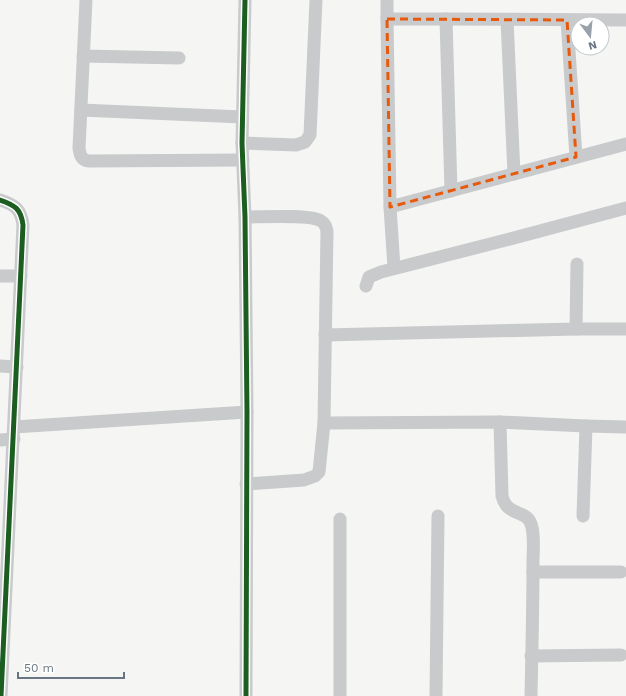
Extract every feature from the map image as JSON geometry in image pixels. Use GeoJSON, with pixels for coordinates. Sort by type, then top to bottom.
{"type":"FeatureCollection","features":[{"type":"Feature","properties":{"kind":"street"},"geometry":{"type":"LineString","coordinates":[[86,0],[80,153],[84,160],[243,160]]}},
{"type":"Feature","properties":{"kind":"street"},"geometry":{"type":"LineString","coordinates":[[245,0],[242,143],[245,217],[247,412],[246,696]]}},
{"type":"Feature","properties":{"kind":"street"},"geometry":{"type":"LineString","coordinates":[[242,143],[296,145],[305,142],[310,135],[316,0]]}},
{"type":"Feature","properties":{"kind":"street"},"geometry":{"type":"LineString","coordinates":[[387,0],[390,207],[394,268]]}},
{"type":"Feature","properties":{"kind":"street"},"geometry":{"type":"LineString","coordinates":[[387,19],[626,20]]}},
{"type":"Feature","properties":{"kind":"street"},"geometry":{"type":"LineString","coordinates":[[446,19],[451,191]]}},
{"type":"Feature","properties":{"kind":"street"},"geometry":{"type":"LineString","coordinates":[[507,20],[514,174]]}},
{"type":"Feature","properties":{"kind":"street"},"geometry":{"type":"LineString","coordinates":[[567,20],[576,157]]}},
{"type":"Feature","properties":{"kind":"street"},"geometry":{"type":"LineString","coordinates":[[83,56],[179,58]]}},
{"type":"Feature","properties":{"kind":"street"},"geometry":{"type":"LineString","coordinates":[[81,110],[242,117]]}},
{"type":"Feature","properties":{"kind":"street"},"geometry":{"type":"LineString","coordinates":[[390,207],[626,144]]}},
{"type":"Feature","properties":{"kind":"street"},"geometry":{"type":"LineString","coordinates":[[0,200],[19,210],[23,225],[14,433],[4,542],[1,696]]}},
{"type":"Feature","properties":{"kind":"street"},"geometry":{"type":"LineString","coordinates":[[366,286],[370,277],[373,275],[394,268],[626,208]]}},
{"type":"Feature","properties":{"kind":"street"},"geometry":{"type":"LineString","coordinates":[[245,217],[303,217],[317,219],[322,221],[327,231],[324,424],[321,466],[319,472],[315,476],[304,480],[246,484]]}},
{"type":"Feature","properties":{"kind":"street"},"geometry":{"type":"LineString","coordinates":[[576,329],[577,264]]}},
{"type":"Feature","properties":{"kind":"street"},"geometry":{"type":"LineString","coordinates":[[0,276],[21,276]]}},
{"type":"Feature","properties":{"kind":"street"},"geometry":{"type":"LineString","coordinates":[[326,335],[626,329]]}},
{"type":"Feature","properties":{"kind":"street"},"geometry":{"type":"LineString","coordinates":[[0,366],[17,367]]}},
{"type":"Feature","properties":{"kind":"street"},"geometry":{"type":"LineString","coordinates":[[0,440],[14,433],[247,412]]}},
{"type":"Feature","properties":{"kind":"street"},"geometry":{"type":"LineString","coordinates":[[324,424],[500,422],[626,427]]}},
{"type":"Feature","properties":{"kind":"street"},"geometry":{"type":"LineString","coordinates":[[500,422],[502,496],[504,504],[507,508],[526,516],[532,525],[533,572],[531,696]]}},
{"type":"Feature","properties":{"kind":"street"},"geometry":{"type":"LineString","coordinates":[[583,516],[586,426]]}},
{"type":"Feature","properties":{"kind":"street"},"geometry":{"type":"LineString","coordinates":[[436,696],[438,516]]}},
{"type":"Feature","properties":{"kind":"street"},"geometry":{"type":"LineString","coordinates":[[340,519],[340,696]]}},
{"type":"Feature","properties":{"kind":"street"},"geometry":{"type":"LineString","coordinates":[[533,572],[621,572]]}},
{"type":"Feature","properties":{"kind":"street"},"geometry":{"type":"LineString","coordinates":[[532,656],[621,655]]}},
{"type":"Feature","properties":{"kind":"highlighted area"},"geometry":{"type":"Polygon","coordinates":[[[387,19],[567,20],[576,157],[390,207],[387,19]]]}},
{"type":"Feature","properties":{"kind":"cycle path"},"geometry":{"type":"LineString","coordinates":[[245,0],[242,143],[245,217],[247,412],[246,696]]}},
{"type":"Feature","properties":{"kind":"cycle path"},"geometry":{"type":"LineString","coordinates":[[0,200],[10,204],[19,211],[23,225],[1,696]]}}]}
